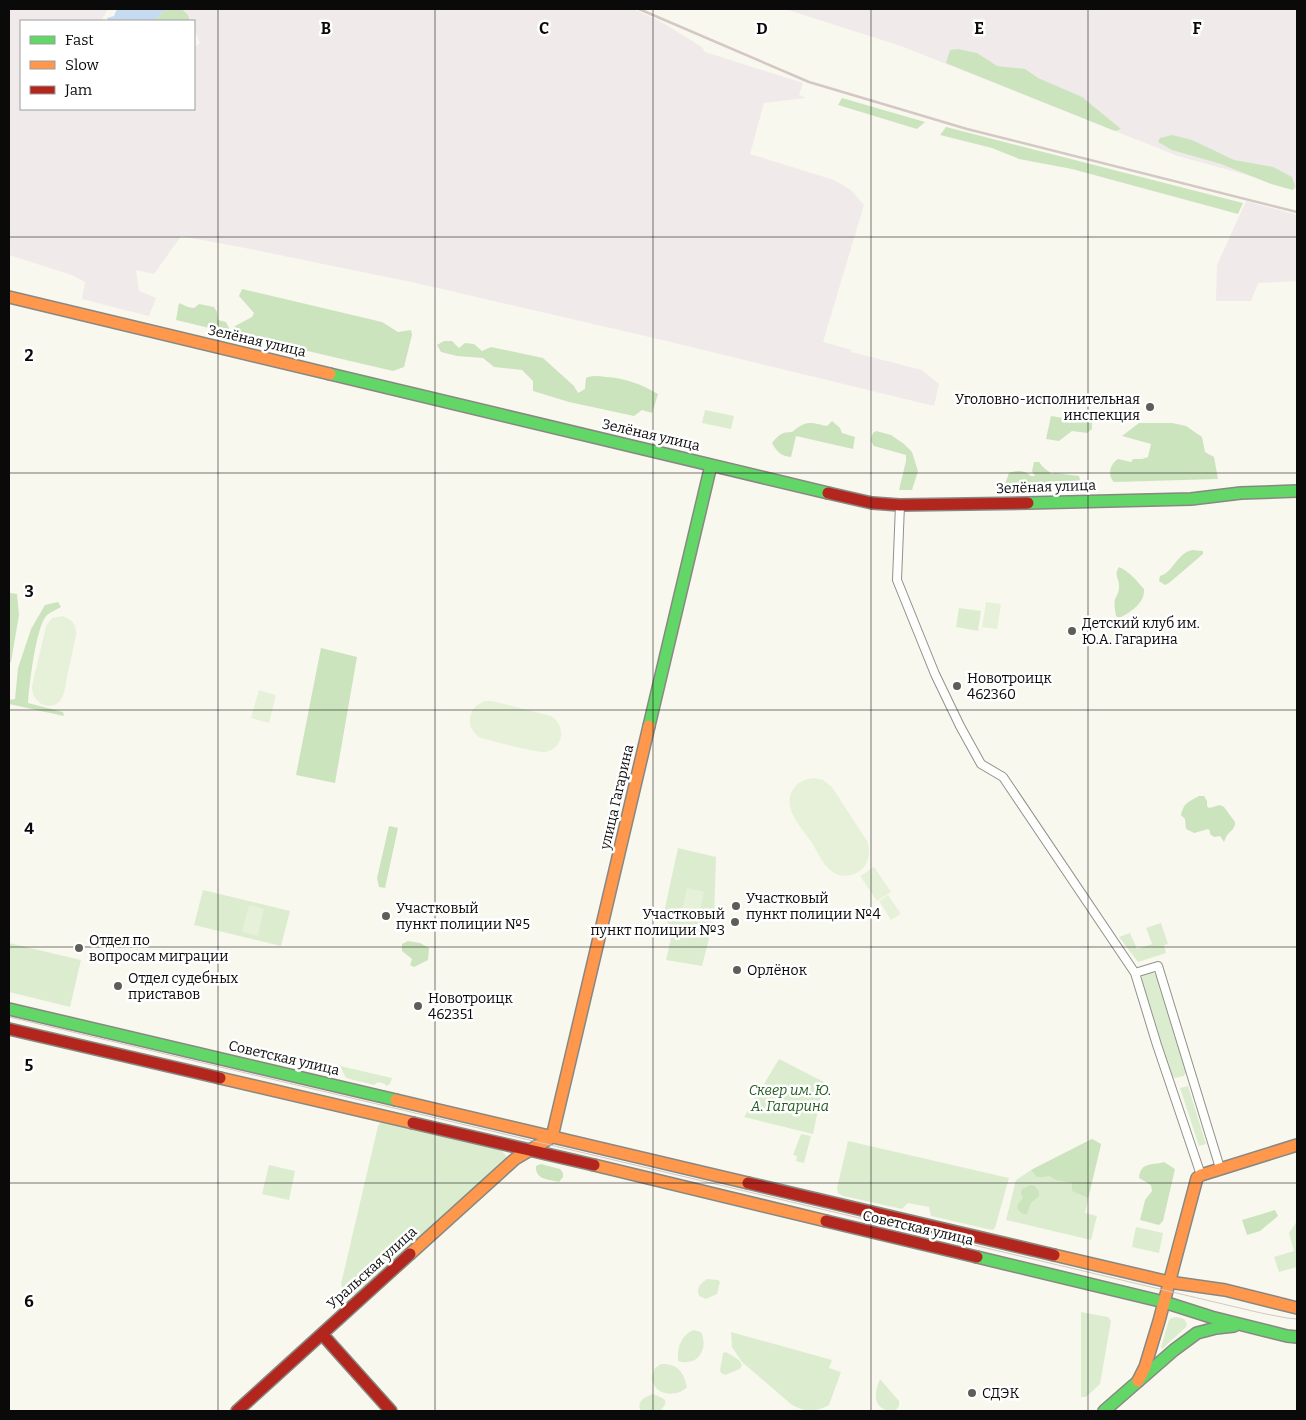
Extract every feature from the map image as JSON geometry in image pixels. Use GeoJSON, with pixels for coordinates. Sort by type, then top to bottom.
{"type":"FeatureCollection","features":[{"type":"Feature","properties":{"kind":"main road","name":"Зелёная улица"},"geometry":{"type":"LineString","coordinates":[[9,297],[872,502],[923,506],[1191,499],[1241,493],[1297,492]]}},
{"type":"Feature","properties":{"kind":"main road","name":"улица Гагарина"},"geometry":{"type":"LineString","coordinates":[[552,1137],[711,465]]}},
{"type":"Feature","properties":{"kind":"main road","name":"Советская улица"},"geometry":{"type":"LineString","coordinates":[[9,1008],[1169,1282],[1225,1290],[1297,1308]]}},
{"type":"Feature","properties":{"kind":"main road","name":"Советская улица"},"geometry":{"type":"LineString","coordinates":[[9,1029],[530,1150],[1164,1302],[1211,1318],[1297,1337]]}},
{"type":"Feature","properties":{"kind":"main road"},"geometry":{"type":"LineString","coordinates":[[530,1150],[552,1137]]}},
{"type":"Feature","properties":{"kind":"main road"},"geometry":{"type":"LineString","coordinates":[[1138,1381],[1145,1367],[1164,1302],[1197,1178],[1220,1168],[1297,1145]]}},
{"type":"Feature","properties":{"kind":"main road","name":"Уральская улица"},"geometry":{"type":"LineString","coordinates":[[237,1411],[515,1159],[530,1150]]}},
{"type":"Feature","properties":{"kind":"main road"},"geometry":{"type":"LineString","coordinates":[[1104,1411],[1174,1350],[1198,1333],[1216,1328],[1243,1325]]}},
{"type":"Feature","properties":{"kind":"main road"},"geometry":{"type":"LineString","coordinates":[[322,1334],[391,1411]]}},
{"type":"Feature","properties":{"kind":"street"},"geometry":{"type":"LineString","coordinates":[[900,505],[897,580],[935,674],[981,764],[1003,777],[1134,973],[1201,1175]]}},
{"type":"Feature","properties":{"kind":"street"},"geometry":{"type":"LineString","coordinates":[[1134,973],[1158,966],[1220,1168]]}},
{"type":"Feature","properties":{"kind":"shaded area"},"geometry":{"type":"Polygon","coordinates":[[[9,9],[108,9],[102,20],[20,20],[20,110],[195,110],[195,47],[200,43],[195,31],[195,20],[190,20],[182,9],[633,9],[660,21],[702,47],[705,52],[803,83],[799,95],[806,98],[764,103],[750,154],[834,180],[851,190],[864,205],[823,342],[852,350],[851,352],[922,370],[939,384],[934,406],[416,283],[181,236],[154,274],[136,270],[139,291],[156,298],[149,316],[82,299],[85,282],[72,275],[9,255],[9,9]]]}},
{"type":"Feature","properties":{"kind":"shaded area"},"geometry":{"type":"Polygon","coordinates":[[[785,9],[1297,9],[1297,189],[1178,156],[901,46],[785,9]]]}},
{"type":"Feature","properties":{"kind":"shaded area"},"geometry":{"type":"Polygon","coordinates":[[[1246,201],[1297,215],[1297,281],[1258,283],[1251,301],[1216,301],[1217,265],[1246,201]]]}},
{"type":"Feature","properties":{"kind":"green space"},"geometry":{"type":"Polygon","coordinates":[[[169,9],[182,9],[190,20],[156,20],[161,13],[169,9]]]}},
{"type":"Feature","properties":{"kind":"green space"},"geometry":{"type":"Polygon","coordinates":[[[958,49],[977,53],[997,66],[1025,69],[1038,78],[1082,97],[1121,129],[1115,131],[946,63],[950,50],[958,49]]]}},
{"type":"Feature","properties":{"kind":"green space"},"geometry":{"type":"Polygon","coordinates":[[[842,98],[925,122],[917,129],[838,105],[842,98]]]}},
{"type":"Feature","properties":{"kind":"green space"},"geometry":{"type":"Polygon","coordinates":[[[946,127],[1243,203],[1238,214],[1072,169],[1019,159],[992,148],[940,135],[946,127]]]}},
{"type":"Feature","properties":{"kind":"green space"},"geometry":{"type":"Polygon","coordinates":[[[1172,135],[1192,140],[1234,160],[1273,167],[1292,177],[1295,186],[1293,190],[1271,184],[1221,164],[1172,150],[1158,142],[1160,138],[1172,135]]]}},
{"type":"Feature","properties":{"kind":"green space"},"geometry":{"type":"Polygon","coordinates":[[[242,289],[382,322],[398,332],[411,330],[412,335],[404,367],[393,371],[231,333],[235,326],[252,317],[254,313],[239,296],[242,289]]]}},
{"type":"Feature","properties":{"kind":"green space"},"geometry":{"type":"Polygon","coordinates":[[[179,303],[194,308],[199,304],[214,307],[218,320],[226,322],[230,333],[176,320],[179,303]]]}},
{"type":"Feature","properties":{"kind":"green space"},"geometry":{"type":"Polygon","coordinates":[[[444,341],[452,341],[459,348],[465,343],[474,344],[482,351],[491,347],[543,358],[574,386],[578,393],[585,389],[586,378],[596,376],[626,380],[639,384],[658,394],[652,413],[642,410],[634,416],[569,402],[533,391],[533,381],[522,370],[494,367],[483,358],[457,356],[441,352],[437,345],[444,341]]]}},
{"type":"Feature","properties":{"kind":"green space"},"geometry":{"type":"Polygon","coordinates":[[[705,410],[734,416],[731,429],[702,423],[705,410]]]}},
{"type":"Feature","properties":{"kind":"green space"},"geometry":{"type":"Polygon","coordinates":[[[1051,416],[1092,423],[1092,429],[1087,433],[1072,431],[1059,441],[1046,439],[1051,416]]]}},
{"type":"Feature","properties":{"kind":"green space"},"geometry":{"type":"Polygon","coordinates":[[[832,421],[840,428],[842,433],[855,437],[853,449],[796,436],[791,457],[780,453],[772,443],[781,434],[792,432],[801,425],[812,423],[827,426],[832,421]]]}},
{"type":"Feature","properties":{"kind":"green space"},"geometry":{"type":"Polygon","coordinates":[[[1139,423],[1172,423],[1186,426],[1202,437],[1205,452],[1214,457],[1218,479],[1114,482],[1110,470],[1118,459],[1131,462],[1133,459],[1148,457],[1151,444],[1122,436],[1139,423]]]}},
{"type":"Feature","properties":{"kind":"green space"},"geometry":{"type":"Polygon","coordinates":[[[876,431],[891,435],[912,452],[918,471],[912,490],[899,490],[906,455],[874,446],[871,438],[876,431]]]}},
{"type":"Feature","properties":{"kind":"green space"},"geometry":{"type":"Polygon","coordinates":[[[1034,462],[1039,462],[1052,474],[1079,476],[1081,484],[1079,488],[1068,483],[1065,490],[1051,485],[1046,490],[1011,490],[1005,484],[1009,473],[1012,472],[1021,471],[1035,476],[1032,471],[1034,462]]]}},
{"type":"Feature","properties":{"kind":"green space"},"geometry":{"type":"Polygon","coordinates":[[[1192,550],[1203,551],[1203,554],[1169,583],[1165,585],[1159,581],[1160,576],[1169,571],[1182,555],[1192,550]]]}},
{"type":"Feature","properties":{"kind":"green space"},"geometry":{"type":"Polygon","coordinates":[[[1119,567],[1136,580],[1144,589],[1144,594],[1140,603],[1119,618],[1116,616],[1115,599],[1119,589],[1117,573],[1119,567]]]}},
{"type":"Feature","properties":{"kind":"green space"},"geometry":{"type":"Polygon","coordinates":[[[10,593],[17,594],[19,615],[11,662],[9,663],[10,593]]]}},
{"type":"Feature","properties":{"kind":"green space"},"geometry":{"type":"Polygon","coordinates":[[[58,602],[61,607],[47,615],[40,631],[34,657],[28,703],[63,712],[64,716],[9,704],[9,700],[15,699],[18,668],[31,629],[45,605],[58,602]]]}},
{"type":"Feature","properties":{"kind":"green space"},"geometry":{"type":"Polygon","coordinates":[[[986,602],[1001,604],[997,629],[982,627],[986,602]]]}},
{"type":"Feature","properties":{"kind":"green space"},"geometry":{"type":"Polygon","coordinates":[[[959,608],[981,611],[978,631],[956,627],[959,608]]]}},
{"type":"Feature","properties":{"kind":"green space"},"geometry":{"type":"Polygon","coordinates":[[[62,616],[73,623],[76,628],[76,635],[63,696],[55,705],[49,706],[44,705],[35,698],[32,686],[46,626],[52,618],[62,616]]]}},
{"type":"Feature","properties":{"kind":"green space"},"geometry":{"type":"Polygon","coordinates":[[[321,648],[357,657],[335,783],[296,775],[321,648]]]}},
{"type":"Feature","properties":{"kind":"green space"},"geometry":{"type":"Polygon","coordinates":[[[259,690],[276,695],[269,723],[251,718],[259,690]]]}},
{"type":"Feature","properties":{"kind":"green space"},"geometry":{"type":"Polygon","coordinates":[[[485,701],[492,701],[551,716],[558,722],[561,733],[556,747],[540,752],[479,737],[471,728],[470,717],[475,708],[485,701]]]}},
{"type":"Feature","properties":{"kind":"green space"},"geometry":{"type":"Polygon","coordinates":[[[814,778],[823,780],[832,787],[867,841],[869,851],[867,861],[861,870],[854,874],[840,875],[828,868],[798,824],[791,810],[790,795],[794,788],[803,781],[814,778]]]}},
{"type":"Feature","properties":{"kind":"green space"},"geometry":{"type":"Polygon","coordinates":[[[1199,796],[1204,796],[1209,808],[1220,805],[1224,807],[1235,822],[1233,829],[1227,835],[1224,842],[1220,836],[1214,837],[1210,834],[1208,829],[1194,833],[1186,829],[1185,819],[1181,815],[1182,811],[1187,803],[1199,796]]]}},
{"type":"Feature","properties":{"kind":"green space"},"geometry":{"type":"Polygon","coordinates":[[[389,826],[398,828],[385,888],[379,887],[377,878],[389,826]]]}},
{"type":"Feature","properties":{"kind":"green space"},"geometry":{"type":"Polygon","coordinates":[[[678,848],[716,857],[714,919],[702,966],[666,960],[673,929],[663,917],[678,848]]]}},
{"type":"Feature","properties":{"kind":"green space"},"geometry":{"type":"Polygon","coordinates":[[[874,867],[891,892],[877,901],[860,876],[874,867]]]}},
{"type":"Feature","properties":{"kind":"green space"},"geometry":{"type":"Polygon","coordinates":[[[687,888],[704,892],[698,919],[681,915],[687,888]]]}},
{"type":"Feature","properties":{"kind":"green space"},"geometry":{"type":"Polygon","coordinates":[[[203,890],[290,911],[281,946],[194,925],[203,890]]]}},
{"type":"Feature","properties":{"kind":"green space"},"geometry":{"type":"Polygon","coordinates":[[[888,895],[901,914],[891,920],[879,901],[888,895]]]}},
{"type":"Feature","properties":{"kind":"green space"},"geometry":{"type":"Polygon","coordinates":[[[249,905],[264,909],[258,936],[242,932],[249,905]]]}},
{"type":"Feature","properties":{"kind":"green space"},"geometry":{"type":"Polygon","coordinates":[[[1161,923],[1168,944],[1164,945],[1166,953],[1138,962],[1119,937],[1130,933],[1137,949],[1152,944],[1146,928],[1161,923]]]}},
{"type":"Feature","properties":{"kind":"green space"},"geometry":{"type":"Polygon","coordinates":[[[408,941],[420,943],[429,948],[428,960],[414,967],[410,965],[412,959],[402,951],[402,944],[408,941]]]}},
{"type":"Feature","properties":{"kind":"green space"},"geometry":{"type":"Polygon","coordinates":[[[9,943],[81,960],[70,1007],[9,992],[9,943]]]}},
{"type":"Feature","properties":{"kind":"green space"},"geometry":{"type":"Polygon","coordinates":[[[1150,972],[1158,977],[1187,1071],[1184,1076],[1175,1078],[1169,1073],[1141,981],[1146,973],[1150,972]]]}},
{"type":"Feature","properties":{"kind":"green space","name":"Сквер им. Ю. А. Гагарина"},"geometry":{"type":"Polygon","coordinates":[[[779,1059],[824,1082],[813,1134],[744,1117],[779,1059]]]}},
{"type":"Feature","properties":{"kind":"green space"},"geometry":{"type":"Polygon","coordinates":[[[340,1066],[392,1078],[387,1086],[378,1082],[374,1085],[346,1078],[340,1066]]]}},
{"type":"Feature","properties":{"kind":"green space"},"geometry":{"type":"Polygon","coordinates":[[[1188,1086],[1206,1144],[1199,1146],[1180,1088],[1188,1086]]]}},
{"type":"Feature","properties":{"kind":"green space"},"geometry":{"type":"Polygon","coordinates":[[[384,1120],[500,1149],[506,1156],[506,1161],[358,1294],[351,1295],[343,1291],[341,1284],[378,1126],[384,1120]]]}},
{"type":"Feature","properties":{"kind":"green space"},"geometry":{"type":"Polygon","coordinates":[[[801,1134],[811,1136],[804,1163],[796,1161],[797,1156],[793,1155],[801,1134]]]}},
{"type":"Feature","properties":{"kind":"green space"},"geometry":{"type":"Polygon","coordinates":[[[1092,1139],[1101,1144],[1085,1213],[1097,1216],[1091,1240],[1006,1220],[1016,1180],[1031,1170],[1092,1139]]]}},
{"type":"Feature","properties":{"kind":"green space"},"geometry":{"type":"Polygon","coordinates":[[[1092,1139],[1101,1144],[1088,1198],[1072,1191],[1072,1183],[1056,1180],[1049,1176],[1037,1177],[1031,1170],[1092,1139]]]}},
{"type":"Feature","properties":{"kind":"green space"},"geometry":{"type":"Polygon","coordinates":[[[848,1141],[1009,1178],[995,1228],[992,1230],[931,1216],[929,1207],[908,1203],[902,1209],[843,1196],[838,1193],[837,1188],[848,1141]]]}},
{"type":"Feature","properties":{"kind":"green space"},"geometry":{"type":"Polygon","coordinates":[[[1164,1162],[1175,1169],[1163,1221],[1159,1225],[1140,1220],[1145,1200],[1152,1191],[1151,1185],[1139,1178],[1142,1169],[1147,1165],[1164,1162]]]}},
{"type":"Feature","properties":{"kind":"green space"},"geometry":{"type":"Polygon","coordinates":[[[541,1164],[560,1169],[563,1177],[559,1182],[540,1176],[536,1171],[536,1166],[541,1164]]]}},
{"type":"Feature","properties":{"kind":"green space"},"geometry":{"type":"Polygon","coordinates":[[[269,1165],[295,1171],[289,1200],[262,1194],[269,1165]]]}},
{"type":"Feature","properties":{"kind":"green space"},"geometry":{"type":"Polygon","coordinates":[[[1030,1185],[1035,1186],[1039,1196],[1031,1203],[1027,1214],[1023,1214],[1017,1208],[1023,1198],[1022,1189],[1030,1185]]]}},
{"type":"Feature","properties":{"kind":"green space"},"geometry":{"type":"Polygon","coordinates":[[[1275,1210],[1278,1216],[1260,1231],[1247,1235],[1242,1220],[1275,1210]]]}},
{"type":"Feature","properties":{"kind":"green space"},"geometry":{"type":"Polygon","coordinates":[[[1297,1221],[1297,1267],[1279,1272],[1274,1257],[1294,1251],[1289,1233],[1297,1221]]]}},
{"type":"Feature","properties":{"kind":"green space"},"geometry":{"type":"Polygon","coordinates":[[[1136,1227],[1163,1233],[1159,1253],[1132,1247],[1136,1227]]]}},
{"type":"Feature","properties":{"kind":"green space"},"geometry":{"type":"Polygon","coordinates":[[[707,1279],[720,1282],[717,1294],[706,1299],[699,1296],[698,1288],[707,1279]]]}},
{"type":"Feature","properties":{"kind":"green space"},"geometry":{"type":"Polygon","coordinates":[[[1081,1312],[1108,1317],[1111,1321],[1100,1384],[1086,1397],[1081,1397],[1081,1312]]]}},
{"type":"Feature","properties":{"kind":"green space"},"geometry":{"type":"Polygon","coordinates":[[[1177,1317],[1184,1319],[1187,1324],[1186,1327],[1162,1349],[1169,1320],[1177,1317]]]}},
{"type":"Feature","properties":{"kind":"green space"},"geometry":{"type":"Polygon","coordinates":[[[693,1330],[701,1332],[704,1345],[703,1350],[696,1359],[685,1362],[678,1361],[678,1351],[681,1342],[685,1335],[693,1330]]]}},
{"type":"Feature","properties":{"kind":"green space"},"geometry":{"type":"Polygon","coordinates":[[[731,1332],[832,1360],[829,1368],[841,1372],[829,1405],[810,1411],[792,1405],[742,1362],[732,1347],[731,1332]]]}},
{"type":"Feature","properties":{"kind":"green space"},"geometry":{"type":"Polygon","coordinates":[[[726,1352],[739,1360],[742,1365],[740,1369],[725,1375],[720,1370],[723,1353],[726,1352]]]}},
{"type":"Feature","properties":{"kind":"green space"},"geometry":{"type":"Polygon","coordinates":[[[661,1364],[671,1365],[679,1370],[684,1377],[687,1387],[679,1392],[669,1394],[656,1388],[652,1381],[652,1376],[655,1368],[661,1364]]]}},
{"type":"Feature","properties":{"kind":"green space"},"geometry":{"type":"Polygon","coordinates":[[[880,1379],[899,1401],[899,1406],[896,1410],[883,1409],[879,1406],[876,1391],[880,1379]]]}},
{"type":"Feature","properties":{"kind":"green space"},"geometry":{"type":"Polygon","coordinates":[[[652,1394],[665,1400],[665,1404],[660,1411],[641,1411],[640,1402],[652,1394]]]}},
{"type":"Feature","properties":{"kind":"water"},"geometry":{"type":"Polygon","coordinates":[[[117,9],[169,9],[161,13],[156,20],[108,20],[107,18],[114,16],[117,9]]]}},
{"type":"Feature","properties":{"kind":"tram line"},"geometry":{"type":"LineString","coordinates":[[9,1017],[1261,1313],[1297,1319]]}},
{"type":"Feature","properties":{"kind":"railway"},"geometry":{"type":"LineString","coordinates":[[639,9],[809,82],[967,129],[1297,212]]}},
{"type":"Feature","properties":{"kind":"traffic: fast"},"geometry":{"type":"LineString","coordinates":[[330,374],[828,493]]}},
{"type":"Feature","properties":{"kind":"traffic: fast"},"geometry":{"type":"LineString","coordinates":[[649,726],[711,465]]}},
{"type":"Feature","properties":{"kind":"traffic: fast"},"geometry":{"type":"LineString","coordinates":[[1028,503],[1191,499],[1241,493],[1297,491]]}},
{"type":"Feature","properties":{"kind":"traffic: fast"},"geometry":{"type":"LineString","coordinates":[[9,1009],[396,1100]]}},
{"type":"Feature","properties":{"kind":"traffic: fast"},"geometry":{"type":"LineString","coordinates":[[977,1257],[1164,1302],[1211,1317],[1297,1337]]}},
{"type":"Feature","properties":{"kind":"traffic: fast"},"geometry":{"type":"LineString","coordinates":[[1104,1411],[1174,1350],[1197,1333],[1234,1326]]}},
{"type":"Feature","properties":{"kind":"traffic: slow"},"geometry":{"type":"LineString","coordinates":[[9,297],[330,374]]}},
{"type":"Feature","properties":{"kind":"traffic: slow"},"geometry":{"type":"LineString","coordinates":[[552,1137],[649,726]]}},
{"type":"Feature","properties":{"kind":"traffic: slow"},"geometry":{"type":"LineString","coordinates":[[220,1078],[413,1123]]}},
{"type":"Feature","properties":{"kind":"traffic: slow"},"geometry":{"type":"LineString","coordinates":[[396,1100],[748,1183]]}},
{"type":"Feature","properties":{"kind":"traffic: slow"},"geometry":{"type":"LineString","coordinates":[[410,1254],[515,1159],[552,1137]]}},
{"type":"Feature","properties":{"kind":"traffic: slow"},"geometry":{"type":"LineString","coordinates":[[1138,1381],[1145,1367],[1159,1321],[1197,1178],[1201,1175],[1297,1145]]}},
{"type":"Feature","properties":{"kind":"traffic: slow"},"geometry":{"type":"LineString","coordinates":[[594,1165],[826,1221]]}},
{"type":"Feature","properties":{"kind":"traffic: slow"},"geometry":{"type":"LineString","coordinates":[[1054,1255],[1169,1282],[1225,1290],[1297,1308]]}},
{"type":"Feature","properties":{"kind":"traffic: jam"},"geometry":{"type":"LineString","coordinates":[[828,493],[872,503],[900,505],[1028,503]]}},
{"type":"Feature","properties":{"kind":"traffic: jam"},"geometry":{"type":"LineString","coordinates":[[9,1029],[220,1078]]}},
{"type":"Feature","properties":{"kind":"traffic: jam"},"geometry":{"type":"LineString","coordinates":[[413,1123],[594,1165]]}},
{"type":"Feature","properties":{"kind":"traffic: jam"},"geometry":{"type":"LineString","coordinates":[[748,1183],[1054,1255]]}},
{"type":"Feature","properties":{"kind":"traffic: jam"},"geometry":{"type":"LineString","coordinates":[[826,1221],[977,1257]]}},
{"type":"Feature","properties":{"kind":"traffic: jam"},"geometry":{"type":"LineString","coordinates":[[237,1411],[410,1254]]}},
{"type":"Feature","properties":{"kind":"traffic: jam"},"geometry":{"type":"LineString","coordinates":[[322,1334],[391,1411]]}},
{"type":"Feature","properties":{"kind":"place","name":"Уголовно-исполнительная инспекция"},"geometry":{"type":"Point","coordinates":[1150,407]}},
{"type":"Feature","properties":{"kind":"place","name":"Детский клуб им. Ю.А. Гагарина"},"geometry":{"type":"Point","coordinates":[1072,631]}},
{"type":"Feature","properties":{"kind":"place","name":"Новотроицк 462360"},"geometry":{"type":"Point","coordinates":[957,686]}},
{"type":"Feature","properties":{"kind":"place","name":"Участковый пункт полиции №4"},"geometry":{"type":"Point","coordinates":[736,906]}},
{"type":"Feature","properties":{"kind":"place","name":"Участковый пункт полиции №5"},"geometry":{"type":"Point","coordinates":[386,916]}},
{"type":"Feature","properties":{"kind":"place","name":"Участковый пункт полиции №3"},"geometry":{"type":"Point","coordinates":[735,922]}},
{"type":"Feature","properties":{"kind":"place","name":"Отдел по вопросам миграции"},"geometry":{"type":"Point","coordinates":[79,948]}},
{"type":"Feature","properties":{"kind":"place","name":"Орлёнок"},"geometry":{"type":"Point","coordinates":[737,970]}},
{"type":"Feature","properties":{"kind":"place","name":"Отдел судебных приставов"},"geometry":{"type":"Point","coordinates":[118,986]}},
{"type":"Feature","properties":{"kind":"place","name":"Новотроицк 462351"},"geometry":{"type":"Point","coordinates":[418,1006]}},
{"type":"Feature","properties":{"kind":"place","name":"СДЭК"},"geometry":{"type":"Point","coordinates":[972,1393]}}]}
